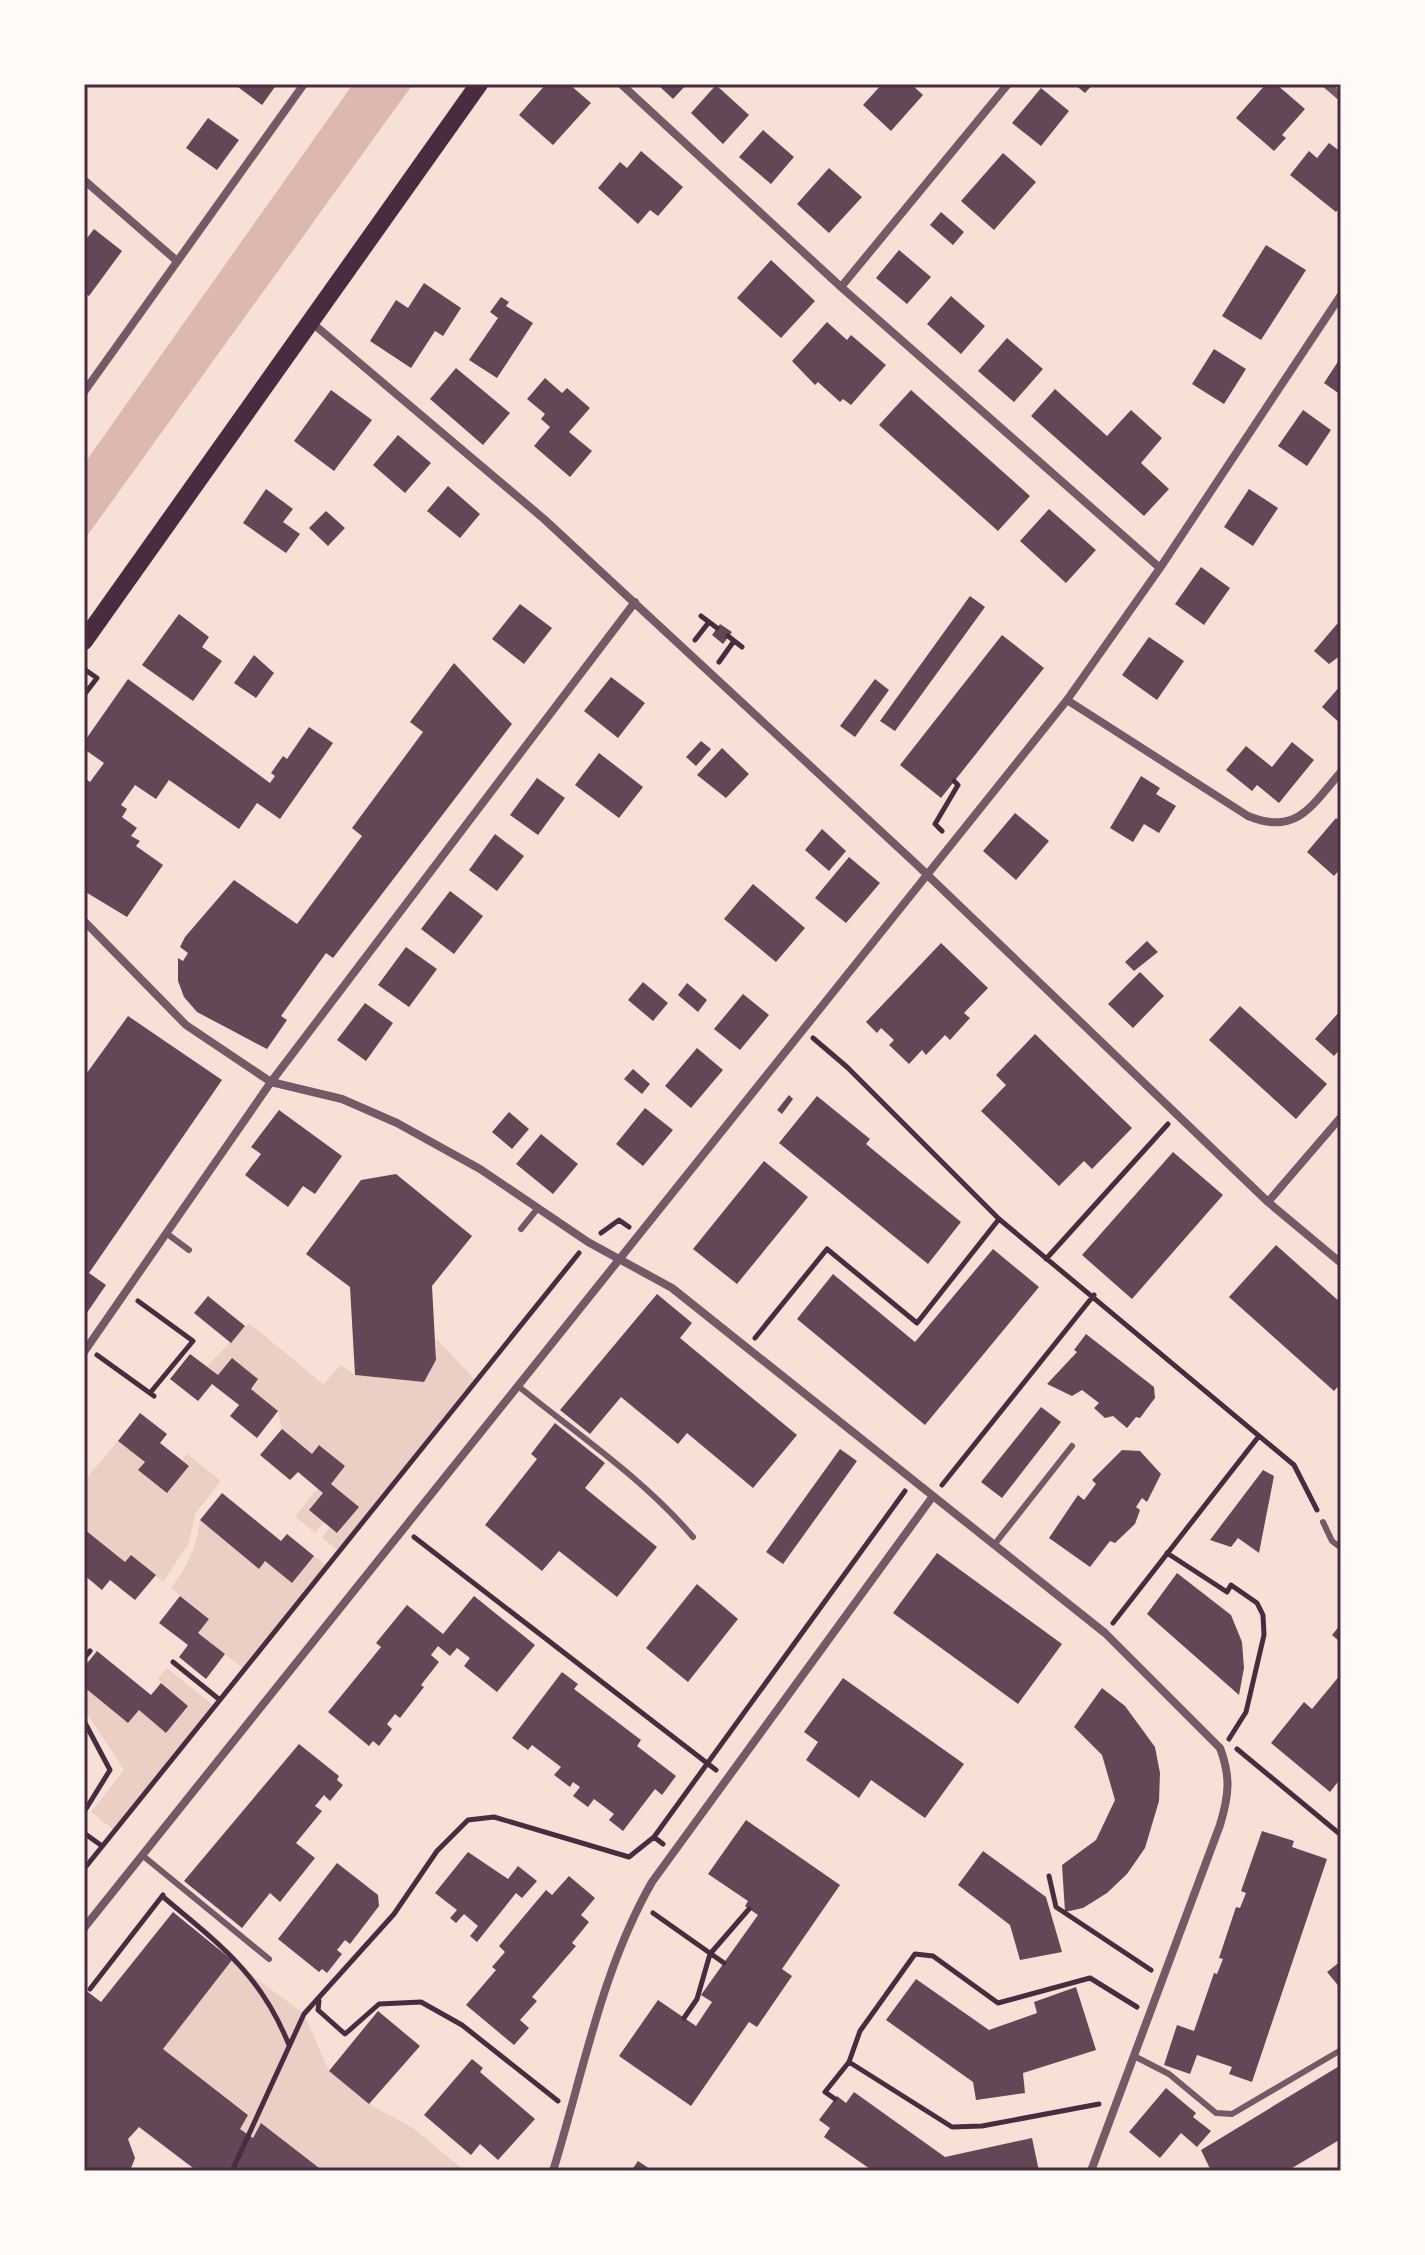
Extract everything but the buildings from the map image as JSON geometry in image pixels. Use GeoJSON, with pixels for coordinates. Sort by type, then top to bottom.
{"type":"FeatureCollection","features":[{"type":"Feature","properties":{"kind":"main road"},"geometry":{"type":"LineString","coordinates":[[84,641],[479,84]]}},
{"type":"Feature","properties":{"kind":"street"},"geometry":{"type":"LineString","coordinates":[[84,392],[304,84]]}},
{"type":"Feature","properties":{"kind":"street"},"geometry":{"type":"LineString","coordinates":[[621,84],[841,287],[1160,568]]}},
{"type":"Feature","properties":{"kind":"street"},"geometry":{"type":"LineString","coordinates":[[841,287],[1008,84]]}},
{"type":"Feature","properties":{"kind":"street"},"geometry":{"type":"LineString","coordinates":[[1326,84],[1341,97]]}},
{"type":"Feature","properties":{"kind":"street"},"geometry":{"type":"LineString","coordinates":[[84,180],[177,261]]}},
{"type":"Feature","properties":{"kind":"street"},"geometry":{"type":"LineString","coordinates":[[84,1928],[1067,700],[1160,568],[1341,295]]}},
{"type":"Feature","properties":{"kind":"street"},"geometry":{"type":"LineString","coordinates":[[310,322],[544,519],[635,602],[1268,1202],[1341,1263]]}},
{"type":"Feature","properties":{"kind":"street"},"geometry":{"type":"LineString","coordinates":[[85,1350],[271,1082],[635,602]]}},
{"type":"Feature","properties":{"kind":"street"},"geometry":{"type":"LineString","coordinates":[[1067,700],[1263,823],[1291,822],[1306,812],[1341,772]]}},
{"type":"Feature","properties":{"kind":"street"},"geometry":{"type":"LineString","coordinates":[[84,921],[186,1025],[271,1082],[342,1099],[397,1123],[480,1169],[588,1242],[672,1288],[1105,1633],[1205,1729],[1220,1748],[1228,1770],[1230,1792],[1091,2171]]}},
{"type":"Feature","properties":{"kind":"street"},"geometry":{"type":"LineString","coordinates":[[1268,1202],[1341,1117]]}},
{"type":"Feature","properties":{"kind":"street"},"geometry":{"type":"LineString","coordinates":[[553,2171],[612,1965],[639,1904],[673,1852],[933,1496]]}},
{"type":"Feature","properties":{"kind":"lane"},"geometry":{"type":"LineString","coordinates":[[521,1229],[538,1208]]}},
{"type":"Feature","properties":{"kind":"lane"},"geometry":{"type":"LineString","coordinates":[[166,1233],[189,1250]]}},
{"type":"Feature","properties":{"kind":"lane"},"geometry":{"type":"LineString","coordinates":[[518,1386],[632,1479],[676,1517],[693,1537]]}},
{"type":"Feature","properties":{"kind":"lane"},"geometry":{"type":"LineString","coordinates":[[994,1545],[1072,1446]]}},
{"type":"Feature","properties":{"kind":"lane"},"geometry":{"type":"LineString","coordinates":[[1323,1522],[1332,1541],[1341,1548]]}},
{"type":"Feature","properties":{"kind":"lane"},"geometry":{"type":"LineString","coordinates":[[142,1855],[269,1959]]}},
{"type":"Feature","properties":{"kind":"lane"},"geometry":{"type":"LineString","coordinates":[[1134,2056],[1169,2074],[1216,2113],[1232,2114],[1341,2050]]}},
{"type":"Feature","properties":{"kind":"path"},"geometry":{"type":"LineString","coordinates":[[701,616],[717,628]]}},
{"type":"Feature","properties":{"kind":"path"},"geometry":{"type":"LineString","coordinates":[[728,636],[742,647]]}},
{"type":"Feature","properties":{"kind":"path"},"geometry":{"type":"LineString","coordinates":[[711,672],[734,641]]}},
{"type":"Feature","properties":{"kind":"path"},"geometry":{"type":"LineString","coordinates":[[84,669],[97,678],[84,695]]}},
{"type":"Feature","properties":{"kind":"path"},"geometry":{"type":"LineString","coordinates":[[935,824],[958,785],[954,781]]}},
{"type":"Feature","properties":{"kind":"path"},"geometry":{"type":"LineString","coordinates":[[803,1030],[847,1067],[999,1219],[1094,1295],[1294,1465],[1323,1522]]}},
{"type":"Feature","properties":{"kind":"path"},"geometry":{"type":"LineString","coordinates":[[1046,1259],[1177,1114]]}},
{"type":"Feature","properties":{"kind":"path"},"geometry":{"type":"LineString","coordinates":[[747,1348],[827,1249],[917,1323],[999,1219]]}},
{"type":"Feature","properties":{"kind":"path"},"geometry":{"type":"LineString","coordinates":[[84,1869],[588,1242],[619,1220],[640,1235]]}},
{"type":"Feature","properties":{"kind":"path"},"geometry":{"type":"LineString","coordinates":[[85,1350],[152,1395],[193,1341],[125,1290]]}},
{"type":"Feature","properties":{"kind":"path"},"geometry":{"type":"LineString","coordinates":[[933,1496],[1094,1295]]}},
{"type":"Feature","properties":{"kind":"path"},"geometry":{"type":"LineString","coordinates":[[1105,1633],[1259,1436]]}},
{"type":"Feature","properties":{"kind":"path"},"geometry":{"type":"LineString","coordinates":[[232,2171],[304,2014],[394,1914],[437,1851],[468,1820],[494,1817],[629,1857],[654,1837],[913,1481]]}},
{"type":"Feature","properties":{"kind":"path"},"geometry":{"type":"LineString","coordinates":[[403,1529],[727,1778]]}},
{"type":"Feature","properties":{"kind":"path"},"geometry":{"type":"LineString","coordinates":[[1167,1553],[1227,1592],[1231,1585],[1257,1603],[1263,1615],[1264,1635],[1246,1712],[1227,1742]]}},
{"type":"Feature","properties":{"kind":"path"},"geometry":{"type":"LineString","coordinates":[[84,1658],[90,1651]]}},
{"type":"Feature","properties":{"kind":"path"},"geometry":{"type":"LineString","coordinates":[[173,1662],[220,1700]]}},
{"type":"Feature","properties":{"kind":"path"},"geometry":{"type":"LineString","coordinates":[[84,1721],[110,1770],[84,1812]]}},
{"type":"Feature","properties":{"kind":"path"},"geometry":{"type":"LineString","coordinates":[[1205,1729],[1227,1742],[1341,1835]]}},
{"type":"Feature","properties":{"kind":"path"},"geometry":{"type":"LineString","coordinates":[[84,1833],[102,1846]]}},
{"type":"Feature","properties":{"kind":"path"},"geometry":{"type":"LineString","coordinates":[[654,1837],[673,1852]]}},
{"type":"Feature","properties":{"kind":"path"},"geometry":{"type":"LineString","coordinates":[[1049,1876],[1056,1907],[1162,1977]]}},
{"type":"Feature","properties":{"kind":"path"},"geometry":{"type":"LineString","coordinates":[[90,1989],[174,1882]]}},
{"type":"Feature","properties":{"kind":"path"},"geometry":{"type":"LineString","coordinates":[[162,1896],[241,1962],[277,2015],[290,2045]]}},
{"type":"Feature","properties":{"kind":"path"},"geometry":{"type":"LineString","coordinates":[[639,1904],[724,1963]]}},
{"type":"Feature","properties":{"kind":"path"},"geometry":{"type":"LineString","coordinates":[[684,2018],[697,1999],[710,1954],[749,1909]]}},
{"type":"Feature","properties":{"kind":"path"},"geometry":{"type":"LineString","coordinates":[[835,2099],[825,2092],[849,2062],[860,2031],[915,1954],[933,1956],[998,2003],[1090,1978],[1149,2014]]}},
{"type":"Feature","properties":{"kind":"path"},"geometry":{"type":"LineString","coordinates":[[319,2000],[318,2010],[345,2034],[379,2004],[421,2002],[462,2025],[572,2111]]}},
{"type":"Feature","properties":{"kind":"path"},"geometry":{"type":"LineString","coordinates":[[849,2062],[952,2127],[982,2126],[1116,2101]]}},
{"type":"Feature","properties":{"kind":"shaded area"},"geometry":{"type":"Polygon","coordinates":[[[353,84],[413,84],[84,540],[84,464],[353,84]]]}},
{"type":"Feature","properties":{"kind":"shaded area"},"geometry":{"type":"Polygon","coordinates":[[[249,1323],[323,1384],[341,1365],[355,1375],[423,1382],[436,1360],[436,1338],[475,1380],[339,1551],[322,1538],[330,1527],[338,1533],[358,1507],[331,1484],[345,1466],[320,1445],[312,1454],[282,1429],[278,1411],[251,1389],[258,1379],[232,1359],[218,1375],[207,1366],[249,1323]]]}},
{"type":"Feature","properties":{"kind":"shaded area"},"geometry":{"type":"Polygon","coordinates":[[[118,1441],[145,1462],[139,1471],[167,1493],[189,1466],[182,1460],[187,1454],[221,1481],[195,1514],[189,1543],[163,1582],[131,1555],[125,1562],[84,1529],[84,1481],[118,1441]]]}},
{"type":"Feature","properties":{"kind":"shaded area"},"geometry":{"type":"Polygon","coordinates":[[[318,1488],[323,1493],[324,1522],[315,1533],[295,1516],[318,1488]]]}},
{"type":"Feature","properties":{"kind":"shaded area"},"geometry":{"type":"Polygon","coordinates":[[[200,1520],[259,1568],[265,1561],[292,1583],[314,1556],[327,1565],[244,1669],[198,1633],[209,1618],[171,1588],[190,1556],[200,1520]]]}},
{"type":"Feature","properties":{"kind":"shaded area"},"geometry":{"type":"Polygon","coordinates":[[[167,1668],[214,1706],[115,1831],[91,1812],[124,1770],[84,1709],[84,1687],[128,1723],[139,1710],[166,1733],[188,1706],[158,1678],[167,1668]]]}},
{"type":"Feature","properties":{"kind":"shaded area"},"geometry":{"type":"Polygon","coordinates":[[[232,1960],[304,2014],[329,2071],[369,2104],[413,2128],[465,2171],[323,2171],[261,2123],[253,2138],[240,2129],[248,2114],[163,2049],[232,1960]]]}}]}
